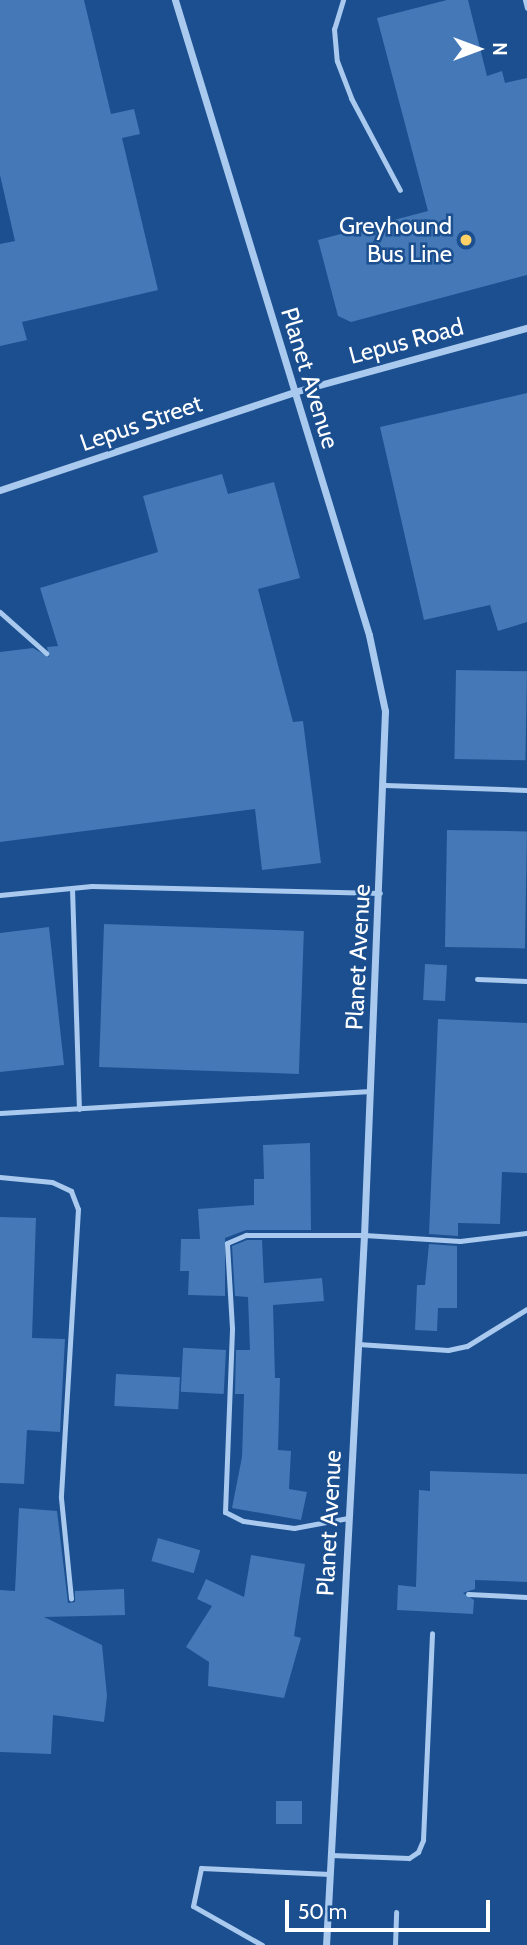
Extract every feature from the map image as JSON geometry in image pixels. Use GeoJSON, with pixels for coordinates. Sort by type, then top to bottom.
{"type":"FeatureCollection","features":[{"type":"Feature","properties":{"kind":"street","name":"Planet Avenue"},"geometry":{"type":"LineString","coordinates":[[175,0],[380,677],[385,785],[326,1945]]}},
{"type":"Feature","properties":{"kind":"street","name":"Lepus Road"},"geometry":{"type":"LineString","coordinates":[[294,392],[527,328]]}},
{"type":"Feature","properties":{"kind":"street","name":"Lepus Street"},"geometry":{"type":"LineString","coordinates":[[0,490],[294,392]]}},
{"type":"Feature","properties":{"kind":"lane"},"geometry":{"type":"LineString","coordinates":[[344,0],[334,29],[337,61],[351,98],[401,190]]}},
{"type":"Feature","properties":{"kind":"lane"},"geometry":{"type":"LineString","coordinates":[[525,0],[527,8]]}},
{"type":"Feature","properties":{"kind":"lane"},"geometry":{"type":"LineString","coordinates":[[0,612],[46,653]]}},
{"type":"Feature","properties":{"kind":"lane"},"geometry":{"type":"LineString","coordinates":[[385,785],[527,790]]}},
{"type":"Feature","properties":{"kind":"lane"},"geometry":{"type":"LineString","coordinates":[[0,895],[72,888],[380,893]]}},
{"type":"Feature","properties":{"kind":"lane"},"geometry":{"type":"LineString","coordinates":[[72,888],[79,1109]]}},
{"type":"Feature","properties":{"kind":"lane"},"geometry":{"type":"LineString","coordinates":[[477,979],[527,981]]}},
{"type":"Feature","properties":{"kind":"lane"},"geometry":{"type":"LineString","coordinates":[[0,1113],[370,1091]]}},
{"type":"Feature","properties":{"kind":"lane"},"geometry":{"type":"LineString","coordinates":[[0,1177],[52,1182],[71,1191],[78,1209],[61,1498],[71,1599]]}},
{"type":"Feature","properties":{"kind":"lane"},"geometry":{"type":"LineString","coordinates":[[348,1518],[294,1528],[243,1521],[225,1512],[232,1328],[227,1243],[246,1235],[364,1235],[460,1241],[527,1233]]}},
{"type":"Feature","properties":{"kind":"lane"},"geometry":{"type":"LineString","coordinates":[[358,1344],[448,1350],[467,1346],[527,1309]]}},
{"type":"Feature","properties":{"kind":"lane"},"geometry":{"type":"LineString","coordinates":[[468,1594],[527,1597]]}},
{"type":"Feature","properties":{"kind":"lane"},"geometry":{"type":"LineString","coordinates":[[331,1855],[409,1858],[418,1852],[423,1840],[432,1633]]}},
{"type":"Feature","properties":{"kind":"lane"},"geometry":{"type":"LineString","coordinates":[[262,1945],[193,1906],[201,1868],[330,1874]]}},
{"type":"Feature","properties":{"kind":"lane"},"geometry":{"type":"LineString","coordinates":[[395,1945],[396,1912]]}},
{"type":"Feature","properties":{"kind":"building"},"geometry":{"type":"Polygon","coordinates":[[[0,0],[84,0],[111,114],[134,109],[140,134],[122,138],[158,290],[22,322],[27,340],[0,346],[0,244],[15,241],[0,175],[0,0]]]}},
{"type":"Feature","properties":{"kind":"building"},"geometry":{"type":"Polygon","coordinates":[[[447,0],[468,0],[487,76],[502,71],[505,83],[527,78],[527,275],[351,322],[338,316],[318,240],[428,211],[377,18],[447,0]]]}},
{"type":"Feature","properties":{"kind":"building"},"geometry":{"type":"Polygon","coordinates":[[[527,393],[527,622],[498,631],[490,605],[424,620],[380,427],[527,393]]]}},
{"type":"Feature","properties":{"kind":"building"},"geometry":{"type":"Polygon","coordinates":[[[222,474],[228,494],[274,482],[300,578],[258,589],[293,722],[303,721],[321,863],[262,870],[255,809],[0,842],[0,652],[33,648],[49,657],[47,647],[58,646],[40,588],[158,552],[143,496],[222,474]]]}},
{"type":"Feature","properties":{"kind":"building"},"geometry":{"type":"Polygon","coordinates":[[[456,670],[527,671],[525,760],[454,759],[456,670]]]}},
{"type":"Feature","properties":{"kind":"building"},"geometry":{"type":"Polygon","coordinates":[[[447,830],[527,831],[525,948],[445,947],[447,830]]]}},
{"type":"Feature","properties":{"kind":"building"},"geometry":{"type":"Polygon","coordinates":[[[104,924],[304,931],[299,1074],[99,1067],[104,924]]]}},
{"type":"Feature","properties":{"kind":"building"},"geometry":{"type":"Polygon","coordinates":[[[49,927],[64,1065],[0,1072],[0,933],[49,927]]]}},
{"type":"Feature","properties":{"kind":"building"},"geometry":{"type":"Polygon","coordinates":[[[425,964],[447,965],[445,1001],[423,1000],[425,964]]]}},
{"type":"Feature","properties":{"kind":"building"},"geometry":{"type":"Polygon","coordinates":[[[438,1019],[527,1023],[527,1173],[502,1172],[500,1224],[458,1223],[458,1236],[429,1234],[438,1019]]]}},
{"type":"Feature","properties":{"kind":"building"},"geometry":{"type":"Polygon","coordinates":[[[310,1143],[311,1230],[246,1230],[225,1238],[225,1296],[188,1295],[189,1271],[180,1271],[181,1239],[200,1239],[198,1209],[254,1205],[254,1179],[264,1179],[263,1145],[310,1143]]]}},
{"type":"Feature","properties":{"kind":"building"},"geometry":{"type":"Polygon","coordinates":[[[0,1217],[36,1218],[32,1338],[65,1339],[60,1432],[27,1430],[24,1484],[0,1483],[0,1217]]]}},
{"type":"Feature","properties":{"kind":"building"},"geometry":{"type":"Polygon","coordinates":[[[247,1240],[262,1240],[264,1283],[322,1278],[324,1301],[273,1305],[275,1378],[280,1378],[278,1450],[291,1451],[289,1489],[307,1492],[301,1520],[232,1508],[242,1457],[244,1394],[235,1394],[236,1350],[250,1350],[248,1297],[235,1296],[232,1246],[247,1240]]]}},
{"type":"Feature","properties":{"kind":"building"},"geometry":{"type":"Polygon","coordinates":[[[429,1244],[457,1246],[457,1308],[438,1308],[437,1331],[415,1330],[417,1285],[425,1285],[429,1244]]]}},
{"type":"Feature","properties":{"kind":"building"},"geometry":{"type":"Polygon","coordinates":[[[183,1348],[226,1350],[224,1394],[181,1392],[183,1348]]]}},
{"type":"Feature","properties":{"kind":"building"},"geometry":{"type":"Polygon","coordinates":[[[116,1374],[180,1377],[178,1409],[114,1406],[116,1374]]]}},
{"type":"Feature","properties":{"kind":"building"},"geometry":{"type":"Polygon","coordinates":[[[430,1471],[527,1474],[527,1582],[475,1580],[475,1589],[463,1593],[474,1600],[473,1614],[397,1610],[398,1585],[416,1587],[419,1490],[430,1491],[430,1471]]]}},
{"type":"Feature","properties":{"kind":"building"},"geometry":{"type":"Polygon","coordinates":[[[19,1508],[57,1511],[68,1603],[75,1602],[75,1591],[124,1589],[125,1615],[44,1617],[102,1645],[107,1696],[104,1722],[53,1715],[51,1754],[0,1752],[0,1590],[15,1591],[19,1508]]]}},
{"type":"Feature","properties":{"kind":"building"},"geometry":{"type":"Polygon","coordinates":[[[158,1538],[200,1550],[194,1573],[151,1561],[158,1538]]]}},
{"type":"Feature","properties":{"kind":"building"},"geometry":{"type":"Polygon","coordinates":[[[251,1555],[305,1564],[294,1636],[301,1638],[284,1698],[208,1686],[209,1662],[186,1647],[212,1606],[197,1599],[206,1579],[244,1597],[251,1555]]]}},
{"type":"Feature","properties":{"kind":"building"},"geometry":{"type":"Polygon","coordinates":[[[276,1801],[302,1801],[302,1824],[276,1824],[276,1801]]]}},
{"type":"Feature","properties":{"kind":"place","name":"Greyhound Bus Line"},"geometry":{"type":"Point","coordinates":[466,240]}}]}
